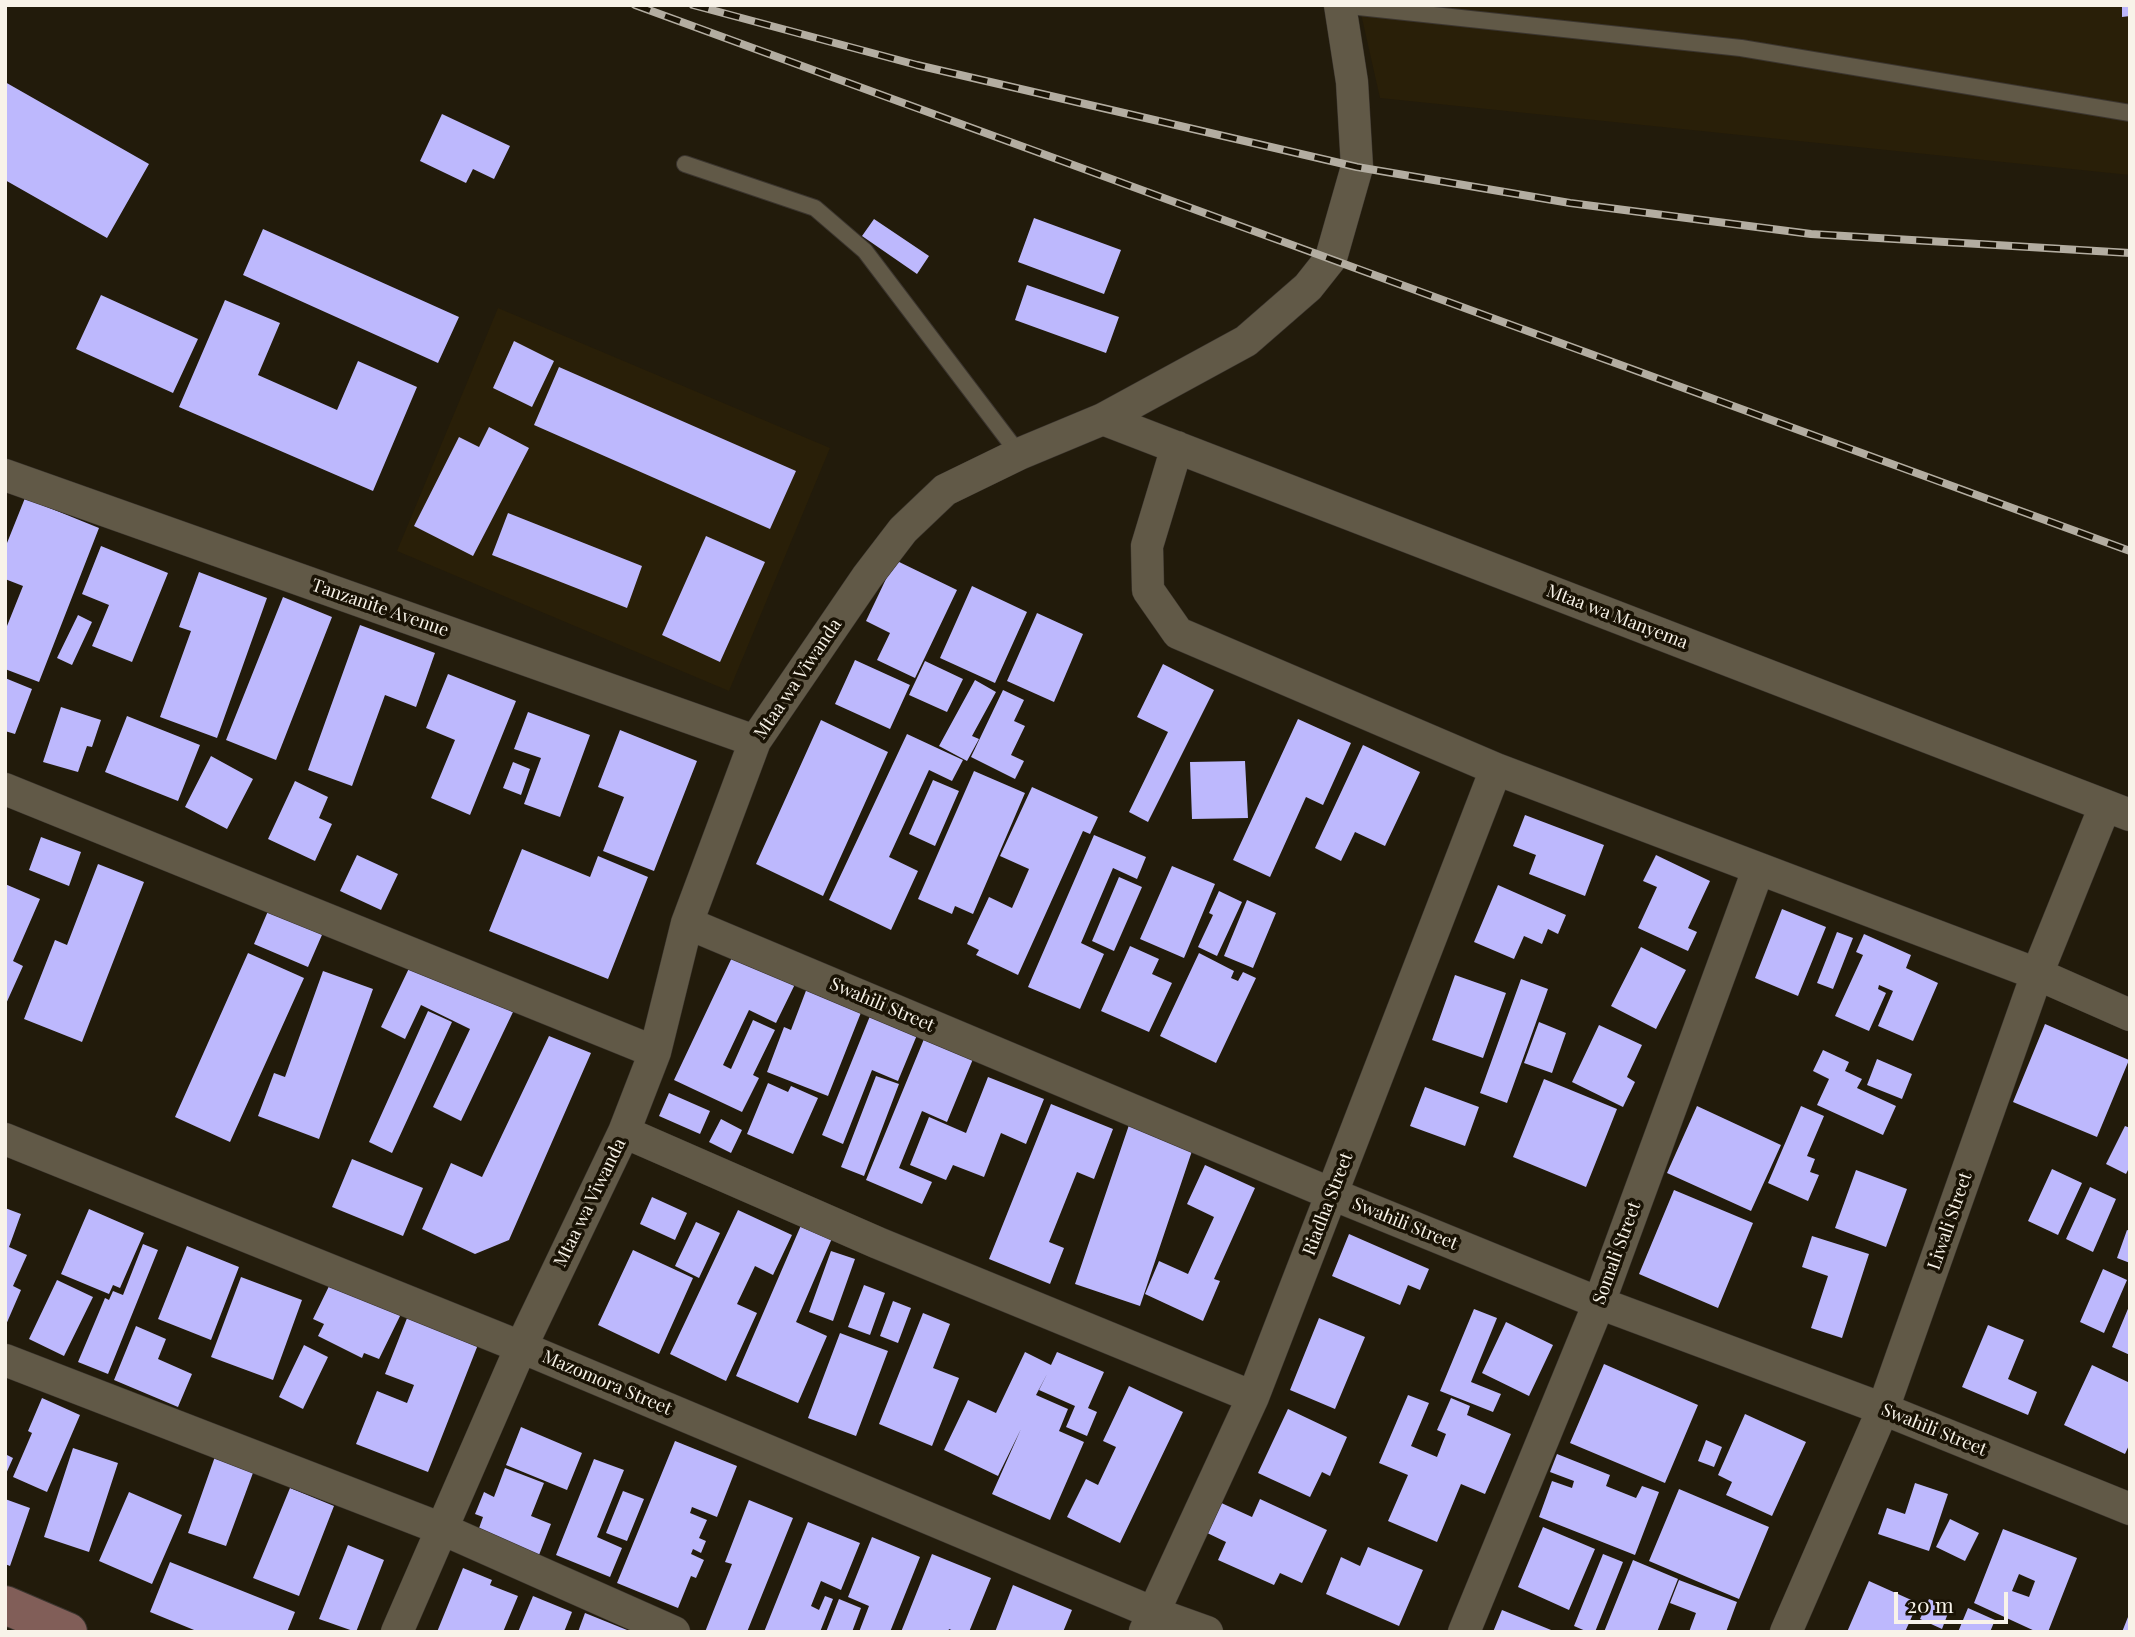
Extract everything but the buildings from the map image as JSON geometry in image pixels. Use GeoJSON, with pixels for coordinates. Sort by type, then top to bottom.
{"type":"FeatureCollection","features":[{"type":"Feature","properties":{"kind":"main road"},"geometry":{"type":"LineString","coordinates":[[5,1605],[68,1632]]}},
{"type":"Feature","properties":{"kind":"street","name":"Mtaa wa Viwanda"},"geometry":{"type":"LineString","coordinates":[[397,1632],[521,1347],[624,1132],[654,1052],[687,923],[755,741],[867,577],[903,530],[945,490],[1018,454],[1104,418],[1246,341],[1308,287],[1331,258],[1357,167],[1352,82],[1340,5]]}},
{"type":"Feature","properties":{"kind":"street","name":"Mtaa wa Manyema"},"geometry":{"type":"LineString","coordinates":[[1104,418],[2118,811]]}},
{"type":"Feature","properties":{"kind":"street"},"geometry":{"type":"LineString","coordinates":[[1177,447],[1147,546],[1148,590],[1178,633],[1496,769],[2037,974],[2130,1015]]}},
{"type":"Feature","properties":{"kind":"street","name":"Tanzanite Avenue"},"geometry":{"type":"LineString","coordinates":[[5,475],[755,741]]}},
{"type":"Feature","properties":{"kind":"street","name":"Riadha Street"},"geometry":{"type":"LineString","coordinates":[[1149,1623],[1253,1397],[1496,769]]}},
{"type":"Feature","properties":{"kind":"street"},"geometry":{"type":"LineString","coordinates":[[5,789],[654,1052]]}},
{"type":"Feature","properties":{"kind":"street","name":"Liwali Street"},"geometry":{"type":"LineString","coordinates":[[1786,1632],[1883,1409],[2037,974],[2118,811]]}},
{"type":"Feature","properties":{"kind":"street","name":"Somali Street"},"geometry":{"type":"LineString","coordinates":[[1464,1632],[1599,1303],[1758,870]]}},
{"type":"Feature","properties":{"kind":"street","name":"Swahili Street"},"geometry":{"type":"LineString","coordinates":[[687,923],[1332,1195],[1599,1303],[1883,1409],[2130,1509]]}},
{"type":"Feature","properties":{"kind":"street"},"geometry":{"type":"LineString","coordinates":[[624,1132],[878,1243],[1253,1397]]}},
{"type":"Feature","properties":{"kind":"street","name":"Mazomora Street"},"geometry":{"type":"LineString","coordinates":[[5,1139],[521,1347],[1149,1623],[1207,1632]]}},
{"type":"Feature","properties":{"kind":"street"},"geometry":{"type":"LineString","coordinates":[[5,1360],[442,1529],[674,1632]]}},
{"type":"Feature","properties":{"kind":"lane"},"geometry":{"type":"LineString","coordinates":[[1340,5],[1741,48],[2130,113]]}},
{"type":"Feature","properties":{"kind":"lane"},"geometry":{"type":"LineString","coordinates":[[685,164],[816,208],[865,251],[1018,454]]}},
{"type":"Feature","properties":{"kind":"shaded area"},"geometry":{"type":"Polygon","coordinates":[[[1359,5],[2130,5],[2130,175],[1380,98],[1359,5]]]}},
{"type":"Feature","properties":{"kind":"shaded area"},"geometry":{"type":"Polygon","coordinates":[[[498,308],[830,448],[729,691],[397,551],[498,308]]]}},
{"type":"Feature","properties":{"kind":"railway"},"geometry":{"type":"LineString","coordinates":[[635,5],[2130,551]]}},
{"type":"Feature","properties":{"kind":"railway"},"geometry":{"type":"LineString","coordinates":[[693,5],[917,65],[1357,167],[1570,203],[1811,234],[2130,253]]}}]}
